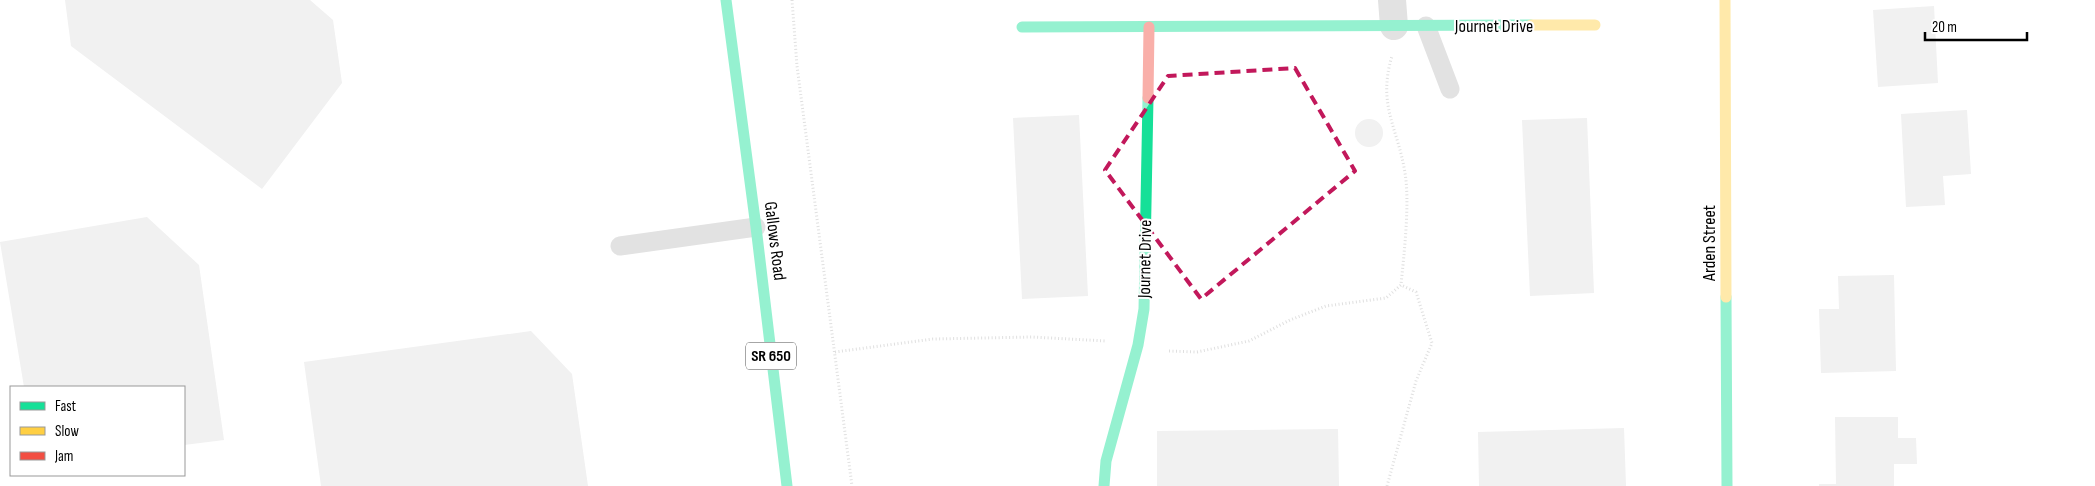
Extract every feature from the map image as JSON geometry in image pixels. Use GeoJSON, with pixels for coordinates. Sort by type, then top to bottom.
{"type":"FeatureCollection","features":[{"type":"Feature","properties":{"kind":"street","name":"Gallows Road"},"geometry":{"type":"LineString","coordinates":[[726,0],[787,486]]}},
{"type":"Feature","properties":{"kind":"street","name":"Arden Street"},"geometry":{"type":"LineString","coordinates":[[1725,0],[1728,486]]}},
{"type":"Feature","properties":{"kind":"street","name":"Journet Drive"},"geometry":{"type":"LineString","coordinates":[[1022,26],[1150,26],[1393,13],[1426,26],[1595,25]]}},
{"type":"Feature","properties":{"kind":"street","name":"Journet Drive"},"geometry":{"type":"LineString","coordinates":[[1104,486],[1106,461],[1138,345],[1144,309],[1150,26]]}},
{"type":"Feature","properties":{"kind":"lane"},"geometry":{"type":"LineString","coordinates":[[1426,26],[1450,89]]}},
{"type":"Feature","properties":{"kind":"lane"},"geometry":{"type":"LineString","coordinates":[[620,246],[756,227]]}},
{"type":"Feature","properties":{"kind":"path"},"geometry":{"type":"LineString","coordinates":[[792,0],[797,66],[852,486]]}},
{"type":"Feature","properties":{"kind":"path"},"geometry":{"type":"LineString","coordinates":[[834,352],[933,339],[1032,337],[1116,342],[1161,351],[1196,352],[1249,342],[1290,320],[1326,306],[1386,298],[1401,285],[1406,198],[1406,174],[1386,99],[1387,71],[1393,52],[1393,13]]}},
{"type":"Feature","properties":{"kind":"path"},"geometry":{"type":"LineString","coordinates":[[1387,486],[1416,381],[1432,343],[1416,292],[1401,285]]}},
{"type":"Feature","properties":{"kind":"highlighted area"},"geometry":{"type":"Polygon","coordinates":[[[1295,68],[1355,171],[1201,299],[1105,170],[1168,76],[1295,68]]]}},
{"type":"Feature","properties":{"kind":"building"},"geometry":{"type":"Polygon","coordinates":[[[65,0],[310,0],[333,20],[342,83],[262,189],[71,46],[65,0]]]}},
{"type":"Feature","properties":{"kind":"building"},"geometry":{"type":"Polygon","coordinates":[[[1934,6],[1938,83],[1878,87],[1873,10],[1934,6]]]}},
{"type":"Feature","properties":{"kind":"building"},"geometry":{"type":"Polygon","coordinates":[[[1967,110],[1971,174],[1943,176],[1945,205],[1906,207],[1901,114],[1967,110]]]}},
{"type":"Feature","properties":{"kind":"building"},"geometry":{"type":"Polygon","coordinates":[[[1079,115],[1088,296],[1022,299],[1013,118],[1079,115]]]}},
{"type":"Feature","properties":{"kind":"building"},"geometry":{"type":"Polygon","coordinates":[[[1587,118],[1594,293],[1530,296],[1522,120],[1587,118]]]}},
{"type":"Feature","properties":{"kind":"building"},"geometry":{"type":"Polygon","coordinates":[[[1369,119],[1379,123],[1383,133],[1379,143],[1369,147],[1359,143],[1355,133],[1359,123],[1369,119]]]}},
{"type":"Feature","properties":{"kind":"building"},"geometry":{"type":"Polygon","coordinates":[[[147,217],[199,265],[224,440],[185,445],[185,386],[24,386],[0,242],[147,217]]]}},
{"type":"Feature","properties":{"kind":"building"},"geometry":{"type":"Polygon","coordinates":[[[1894,275],[1896,371],[1821,373],[1819,309],[1839,309],[1838,276],[1894,275]]]}},
{"type":"Feature","properties":{"kind":"building"},"geometry":{"type":"Polygon","coordinates":[[[531,331],[572,374],[588,486],[321,486],[304,362],[531,331]]]}},
{"type":"Feature","properties":{"kind":"building"},"geometry":{"type":"Polygon","coordinates":[[[1835,417],[1898,417],[1898,438],[1916,438],[1917,464],[1894,464],[1894,486],[1819,486],[1819,484],[1836,484],[1835,417]]]}},
{"type":"Feature","properties":{"kind":"building"},"geometry":{"type":"Polygon","coordinates":[[[1624,428],[1626,486],[1479,486],[1478,432],[1624,428]]]}},
{"type":"Feature","properties":{"kind":"building"},"geometry":{"type":"Polygon","coordinates":[[[1338,429],[1339,486],[1157,486],[1157,431],[1338,429]]]}},
{"type":"Feature","properties":{"kind":"traffic: fast"},"geometry":{"type":"LineString","coordinates":[[726,0],[787,486]]}},
{"type":"Feature","properties":{"kind":"traffic: fast"},"geometry":{"type":"LineString","coordinates":[[1022,27],[1531,25]]}},
{"type":"Feature","properties":{"kind":"traffic: fast"},"geometry":{"type":"LineString","coordinates":[[1104,486],[1106,461],[1138,345],[1144,309],[1148,98]]}},
{"type":"Feature","properties":{"kind":"traffic: fast"},"geometry":{"type":"LineString","coordinates":[[1726,297],[1727,486]]}},
{"type":"Feature","properties":{"kind":"traffic: slow"},"geometry":{"type":"LineString","coordinates":[[1725,0],[1726,297]]}},
{"type":"Feature","properties":{"kind":"traffic: slow"},"geometry":{"type":"LineString","coordinates":[[1531,25],[1595,25]]}},
{"type":"Feature","properties":{"kind":"traffic: jam"},"geometry":{"type":"LineString","coordinates":[[1148,98],[1149,27]]}}]}
